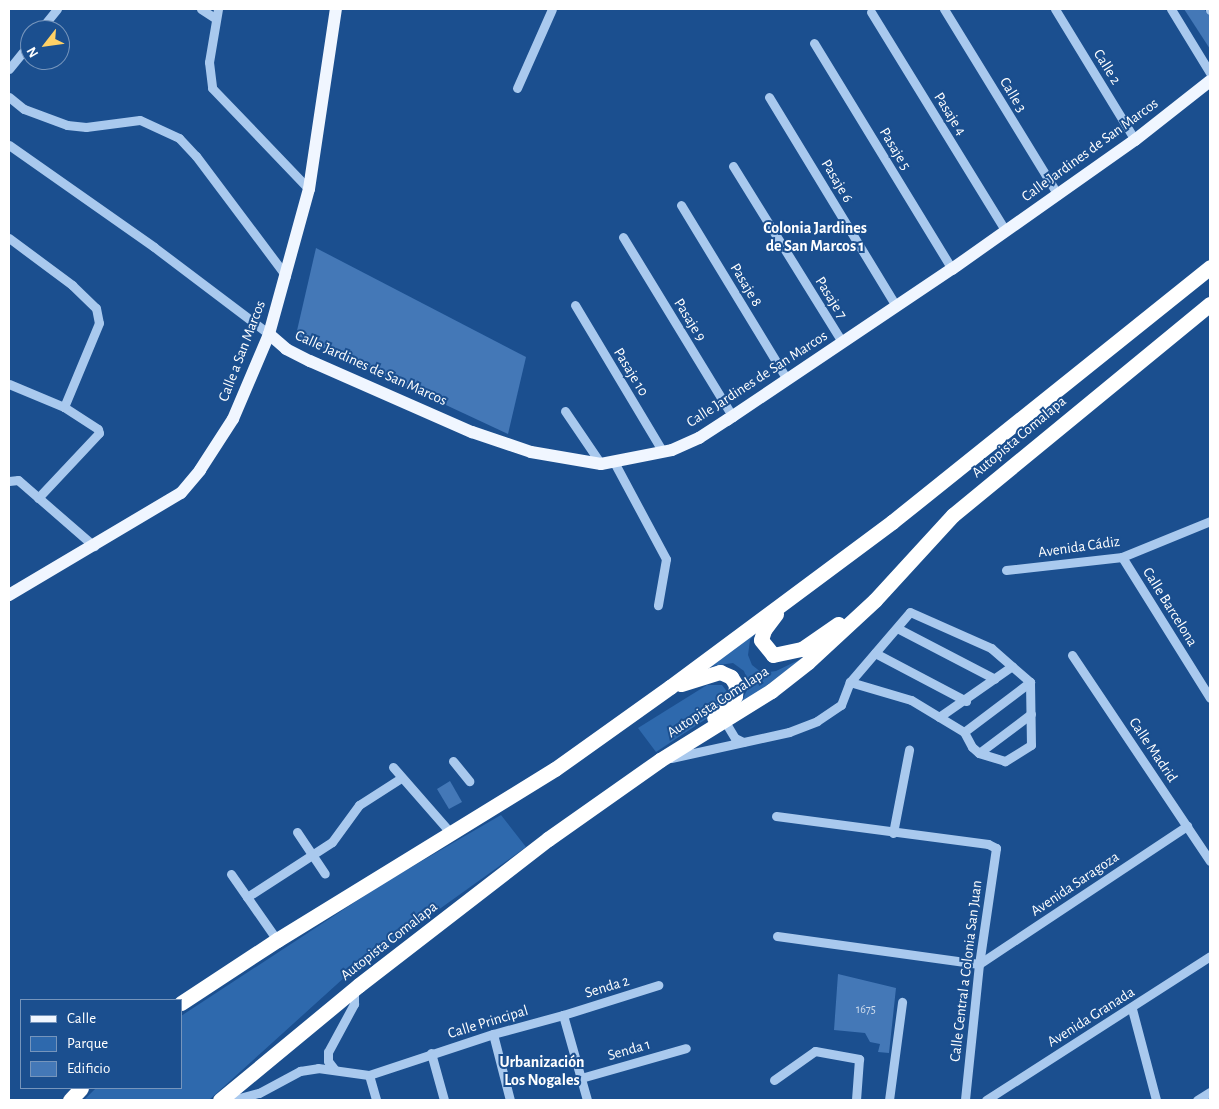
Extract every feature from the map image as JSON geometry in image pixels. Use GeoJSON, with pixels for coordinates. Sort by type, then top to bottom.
{"type":"FeatureCollection","features":[{"type":"Feature","properties":{"kind":"highway","name":"Autopista Comalapa"},"geometry":{"type":"LineString","coordinates":[[182,1002],[277,940],[555,768],[670,687],[892,522],[1210,267]]}},
{"type":"Feature","properties":{"kind":"highway","name":"Autopista Comalapa"},"geometry":{"type":"LineString","coordinates":[[220,1100],[354,990],[548,839],[660,760],[771,691],[808,662],[875,600],[953,515],[1210,305]]}},
{"type":"Feature","properties":{"kind":"highway"},"geometry":{"type":"LineString","coordinates":[[810,583],[789,600],[764,630],[762,646],[773,655],[802,649],[875,600]]}},
{"type":"Feature","properties":{"kind":"highway"},"geometry":{"type":"LineString","coordinates":[[670,687],[720,672],[731,677],[736,686],[729,704],[691,740]]}},
{"type":"Feature","properties":{"kind":"highway"},"geometry":{"type":"LineString","coordinates":[[70,1100],[80,1089]]}},
{"type":"Feature","properties":{"kind":"main road","name":"Calle a San Marcos"},"geometry":{"type":"LineString","coordinates":[[9,594],[166,504],[181,493],[200,470],[233,419],[269,334],[310,189],[336,9]]}},
{"type":"Feature","properties":{"kind":"main road","name":"Calle Jardines de San Marcos"},"geometry":{"type":"LineString","coordinates":[[269,334],[286,349],[472,432],[531,452],[600,464],[663,452],[700,438],[733,417],[1058,195],[1135,140],[1210,81]]}},
{"type":"Feature","properties":{"kind":"street"},"geometry":{"type":"LineString","coordinates":[[48,20],[56,9]]}},
{"type":"Feature","properties":{"kind":"street"},"geometry":{"type":"LineString","coordinates":[[201,9],[216,13],[209,62],[212,88],[310,189]]}},
{"type":"Feature","properties":{"kind":"street"},"geometry":{"type":"LineString","coordinates":[[517,88],[552,9]]}},
{"type":"Feature","properties":{"kind":"street","name":"Calle 3"},"geometry":{"type":"LineString","coordinates":[[944,9],[1058,195]]}},
{"type":"Feature","properties":{"kind":"street","name":"Calle 2"},"geometry":{"type":"LineString","coordinates":[[1055,9],[1135,140]]}},
{"type":"Feature","properties":{"kind":"street"},"geometry":{"type":"LineString","coordinates":[[1171,9],[1210,73]]}},
{"type":"Feature","properties":{"kind":"street","name":"Pasaje 4"},"geometry":{"type":"LineString","coordinates":[[871,12],[1005,230]]}},
{"type":"Feature","properties":{"kind":"street","name":"Pasaje 5"},"geometry":{"type":"LineString","coordinates":[[814,43],[952,268]]}},
{"type":"Feature","properties":{"kind":"street"},"geometry":{"type":"LineString","coordinates":[[9,69],[20,55]]}},
{"type":"Feature","properties":{"kind":"street"},"geometry":{"type":"LineString","coordinates":[[9,97],[24,109],[67,125],[86,126],[140,120],[179,138],[196,156],[286,276]]}},
{"type":"Feature","properties":{"kind":"street","name":"Pasaje 6"},"geometry":{"type":"LineString","coordinates":[[769,97],[896,306]]}},
{"type":"Feature","properties":{"kind":"street"},"geometry":{"type":"LineString","coordinates":[[9,146],[154,247],[269,334]]}},
{"type":"Feature","properties":{"kind":"street","name":"Pasaje 7"},"geometry":{"type":"LineString","coordinates":[[733,166],[842,342]]}},
{"type":"Feature","properties":{"kind":"street","name":"Pasaje 8"},"geometry":{"type":"LineString","coordinates":[[681,205],[787,380]]}},
{"type":"Feature","properties":{"kind":"street","name":"Pasaje 9"},"geometry":{"type":"LineString","coordinates":[[623,237],[733,417]]}},
{"type":"Feature","properties":{"kind":"street"},"geometry":{"type":"LineString","coordinates":[[9,238],[72,285],[96,308],[99,323],[64,407]]}},
{"type":"Feature","properties":{"kind":"street","name":"Pasaje 10"},"geometry":{"type":"LineString","coordinates":[[575,306],[663,452]]}},
{"type":"Feature","properties":{"kind":"street"},"geometry":{"type":"LineString","coordinates":[[9,384],[64,407],[91,422],[99,432],[38,498]]}},
{"type":"Feature","properties":{"kind":"street"},"geometry":{"type":"LineString","coordinates":[[565,411],[600,464]]}},
{"type":"Feature","properties":{"kind":"street"},"geometry":{"type":"LineString","coordinates":[[614,462],[666,560],[658,605]]}},
{"type":"Feature","properties":{"kind":"street"},"geometry":{"type":"LineString","coordinates":[[9,481],[18,480],[94,546]]}},
{"type":"Feature","properties":{"kind":"street","name":"Avenida Cádiz"},"geometry":{"type":"LineString","coordinates":[[1006,570],[1122,557],[1210,521]]}},
{"type":"Feature","properties":{"kind":"street","name":"Calle Barcelona"},"geometry":{"type":"LineString","coordinates":[[1122,557],[1210,698]]}},
{"type":"Feature","properties":{"kind":"street"},"geometry":{"type":"LineString","coordinates":[[660,760],[789,732],[817,721],[842,705],[850,682],[910,612],[991,648],[1030,682],[1030,748],[1005,761],[979,753],[972,747],[964,732],[911,700],[850,682]]}},
{"type":"Feature","properties":{"kind":"street"},"geometry":{"type":"LineString","coordinates":[[897,628],[995,679]]}},
{"type":"Feature","properties":{"kind":"street"},"geometry":{"type":"LineString","coordinates":[[875,653],[966,701]]}},
{"type":"Feature","properties":{"kind":"street","name":"Calle Madrid"},"geometry":{"type":"LineString","coordinates":[[1072,655],[1210,862]]}},
{"type":"Feature","properties":{"kind":"street"},"geometry":{"type":"LineString","coordinates":[[939,718],[966,701],[1012,666]]}},
{"type":"Feature","properties":{"kind":"street"},"geometry":{"type":"LineString","coordinates":[[964,732],[1030,682]]}},
{"type":"Feature","properties":{"kind":"street"},"geometry":{"type":"LineString","coordinates":[[979,753],[1031,714]]}},
{"type":"Feature","properties":{"kind":"street"},"geometry":{"type":"LineString","coordinates":[[724,720],[735,738],[742,742]]}},
{"type":"Feature","properties":{"kind":"street"},"geometry":{"type":"LineString","coordinates":[[776,816],[893,833],[909,750]]}},
{"type":"Feature","properties":{"kind":"street"},"geometry":{"type":"LineString","coordinates":[[454,761],[469,781]]}},
{"type":"Feature","properties":{"kind":"street"},"geometry":{"type":"LineString","coordinates":[[393,767],[450,832]]}},
{"type":"Feature","properties":{"kind":"street"},"geometry":{"type":"LineString","coordinates":[[247,897],[332,842],[357,802],[401,778]]}},
{"type":"Feature","properties":{"kind":"street","name":"Avenida Saragoza"},"geometry":{"type":"LineString","coordinates":[[979,964],[1186,826]]}},
{"type":"Feature","properties":{"kind":"street"},"geometry":{"type":"LineString","coordinates":[[297,832],[325,874]]}},
{"type":"Feature","properties":{"kind":"street","name":"Calle Central a Colonia San Juan"},"geometry":{"type":"LineString","coordinates":[[893,833],[994,846],[979,964],[965,1100]]}},
{"type":"Feature","properties":{"kind":"street"},"geometry":{"type":"LineString","coordinates":[[231,874],[277,940]]}},
{"type":"Feature","properties":{"kind":"street"},"geometry":{"type":"LineString","coordinates":[[777,936],[979,964]]}},
{"type":"Feature","properties":{"kind":"street","name":"Avenida Granada"},"geometry":{"type":"LineString","coordinates":[[986,1100],[1132,1009],[1210,956]]}},
{"type":"Feature","properties":{"kind":"street","name":"Senda 2"},"geometry":{"type":"LineString","coordinates":[[563,1014],[658,985]]}},
{"type":"Feature","properties":{"kind":"street"},"geometry":{"type":"LineString","coordinates":[[335,1070],[328,1061],[328,1052],[354,1004],[354,990]]}},
{"type":"Feature","properties":{"kind":"street"},"geometry":{"type":"LineString","coordinates":[[889,1100],[902,1002]]}},
{"type":"Feature","properties":{"kind":"street"},"geometry":{"type":"LineString","coordinates":[[1132,1009],[1156,1100]]}},
{"type":"Feature","properties":{"kind":"street"},"geometry":{"type":"LineString","coordinates":[[563,1014],[587,1100]]}},
{"type":"Feature","properties":{"kind":"street","name":"Calle Principal"},"geometry":{"type":"LineString","coordinates":[[368,1076],[431,1053],[563,1014]]}},
{"type":"Feature","properties":{"kind":"street"},"geometry":{"type":"LineString","coordinates":[[493,1034],[510,1100]]}},
{"type":"Feature","properties":{"kind":"street","name":"Senda 1"},"geometry":{"type":"LineString","coordinates":[[581,1078],[686,1048]]}},
{"type":"Feature","properties":{"kind":"street"},"geometry":{"type":"LineString","coordinates":[[774,1080],[815,1051],[859,1059],[856,1100]]}},
{"type":"Feature","properties":{"kind":"street"},"geometry":{"type":"LineString","coordinates":[[431,1053],[444,1100]]}},
{"type":"Feature","properties":{"kind":"street"},"geometry":{"type":"LineString","coordinates":[[232,1100],[259,1093],[300,1071],[335,1070],[368,1076],[376,1100]]}},
{"type":"Feature","properties":{"kind":"street"},"geometry":{"type":"LineString","coordinates":[[1197,1100],[1210,1092]]}},
{"type":"Feature","properties":{"kind":"green space"},"geometry":{"type":"Polygon","coordinates":[[[758,630],[750,640],[748,655],[752,665],[762,673],[776,671],[801,659],[740,706],[749,685],[744,671],[733,663],[712,666],[758,630]]]}},
{"type":"Feature","properties":{"kind":"green space"},"geometry":{"type":"Polygon","coordinates":[[[707,685],[722,685],[728,693],[709,717],[656,752],[638,728],[707,685]]]}},
{"type":"Feature","properties":{"kind":"green space"},"geometry":{"type":"Polygon","coordinates":[[[501,815],[526,847],[346,976],[209,1100],[84,1100],[95,1089],[182,1089],[182,1015],[384,883],[501,815]]]}},
{"type":"Feature","properties":{"kind":"building"},"geometry":{"type":"Polygon","coordinates":[[[1184,9],[1204,9],[1210,16],[1210,49],[1184,9]]]}},
{"type":"Feature","properties":{"kind":"building"},"geometry":{"type":"Polygon","coordinates":[[[316,248],[526,357],[508,434],[296,335],[316,248]]]}},
{"type":"Feature","properties":{"kind":"building"},"geometry":{"type":"Polygon","coordinates":[[[450,781],[462,802],[449,809],[437,789],[450,781]]]}},
{"type":"Feature","properties":{"kind":"building"},"geometry":{"type":"Polygon","coordinates":[[[838,974],[896,988],[889,1053],[878,1052],[880,1044],[870,1042],[865,1033],[834,1030],[838,974]]]}},
{"type":"Feature","properties":{"kind":"district","name":"Colonia Jardines de San Marcos 1"},"geometry":{"type":"Point","coordinates":[815,237]}},
{"type":"Feature","properties":{"kind":"district","name":"Urbanización Los Nogales"},"geometry":{"type":"Point","coordinates":[542,1071]}}]}
